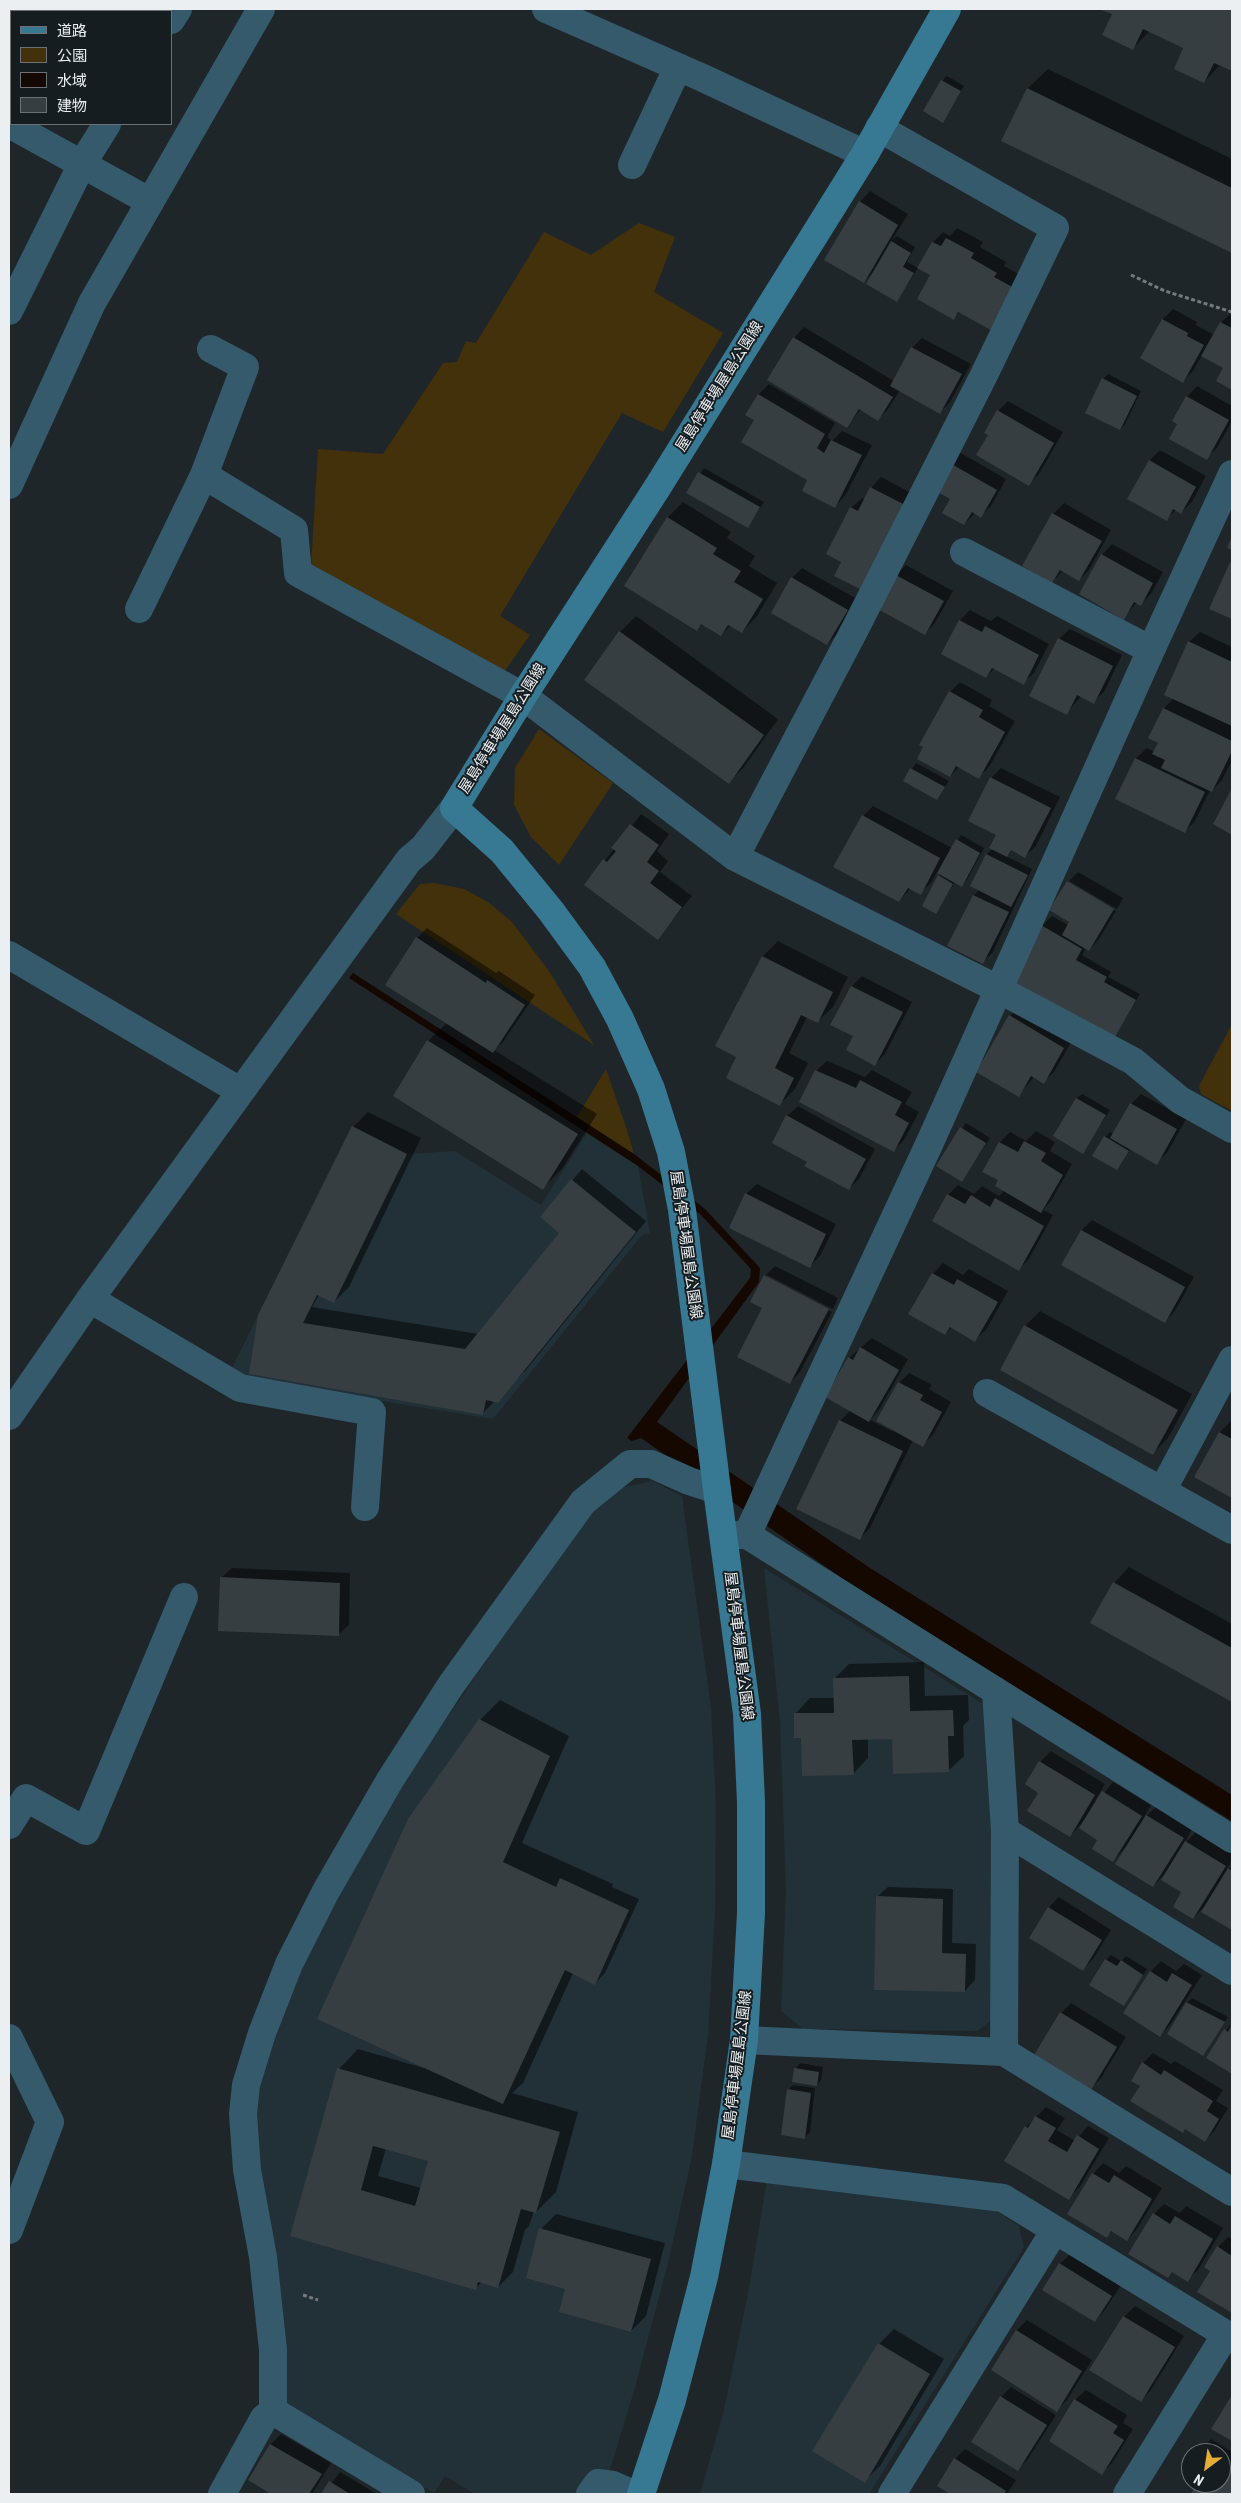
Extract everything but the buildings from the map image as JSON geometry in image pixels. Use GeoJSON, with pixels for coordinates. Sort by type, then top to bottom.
{"type":"FeatureCollection","features":[{"type":"Feature","properties":{"kind":"main road","name":"屋島停車場屋島公園線"},"geometry":{"type":"LineString","coordinates":[[641,2494],[672,2400],[702,2286],[726,2164],[744,2040],[751,1913],[749,1745],[736,1535],[716,1490],[682,1210],[671,1152],[651,1090],[620,1019],[592,967],[551,911],[502,851],[454,808],[523,696],[657,488],[865,154],[947,9]]}},
{"type":"Feature","properties":{"kind":"street"},"geometry":{"type":"LineString","coordinates":[[9,485],[92,303],[261,9]]}},
{"type":"Feature","properties":{"kind":"street"},"geometry":{"type":"LineString","coordinates":[[546,9],[678,67],[865,154]]}},
{"type":"Feature","properties":{"kind":"street"},"geometry":{"type":"LineString","coordinates":[[632,165],[678,67]]}},
{"type":"Feature","properties":{"kind":"street"},"geometry":{"type":"LineString","coordinates":[[11,125],[149,201]]}},
{"type":"Feature","properties":{"kind":"street"},"geometry":{"type":"LineString","coordinates":[[9,311],[82,164],[106,125]]}},
{"type":"Feature","properties":{"kind":"street"},"geometry":{"type":"LineString","coordinates":[[735,857],[855,629],[983,377],[1054,228],[879,128]]}},
{"type":"Feature","properties":{"kind":"street"},"geometry":{"type":"LineString","coordinates":[[139,609],[204,475],[245,367],[211,349]]}},
{"type":"Feature","properties":{"kind":"street"},"geometry":{"type":"LineString","coordinates":[[1232,474],[931,1140],[736,1535],[996,1691],[1232,1839]]}},
{"type":"Feature","properties":{"kind":"street"},"geometry":{"type":"LineString","coordinates":[[204,475],[294,530],[298,573],[523,696],[735,857],[998,989],[1133,1061],[1180,1100],[1232,1129]]}},
{"type":"Feature","properties":{"kind":"street"},"geometry":{"type":"LineString","coordinates":[[964,552],[1151,650]]}},
{"type":"Feature","properties":{"kind":"street"},"geometry":{"type":"LineString","coordinates":[[12,1405],[409,860],[423,848],[454,808]]}},
{"type":"Feature","properties":{"kind":"street"},"geometry":{"type":"LineString","coordinates":[[9,955],[240,1091]]}},
{"type":"Feature","properties":{"kind":"street"},"geometry":{"type":"LineString","coordinates":[[90,1299],[240,1388],[372,1412],[364,1508]]}},
{"type":"Feature","properties":{"kind":"street"},"geometry":{"type":"LineString","coordinates":[[1162,1491],[1232,1360]]}},
{"type":"Feature","properties":{"kind":"street"},"geometry":{"type":"LineString","coordinates":[[987,1393],[1232,1530]]}},
{"type":"Feature","properties":{"kind":"street"},"geometry":{"type":"LineString","coordinates":[[273,2411],[273,2350],[264,2257],[247,2170],[244,2114],[249,2077],[262,2033],[289,1964],[326,1891],[390,1780],[457,1678],[583,1502],[630,1464],[651,1464],[689,1481],[716,1490]]}},
{"type":"Feature","properties":{"kind":"street"},"geometry":{"type":"LineString","coordinates":[[9,1825],[26,1798],[86,1831],[184,1597]]}},
{"type":"Feature","properties":{"kind":"street"},"geometry":{"type":"LineString","coordinates":[[996,1691],[1005,1831],[1004,2052]]}},
{"type":"Feature","properties":{"kind":"street"},"geometry":{"type":"LineString","coordinates":[[1005,1831],[1232,1971]]}},
{"type":"Feature","properties":{"kind":"street"},"geometry":{"type":"LineString","coordinates":[[9,2038],[50,2122],[9,2230]]}},
{"type":"Feature","properties":{"kind":"street"},"geometry":{"type":"LineString","coordinates":[[744,2040],[1004,2052],[1232,2192]]}},
{"type":"Feature","properties":{"kind":"street"},"geometry":{"type":"LineString","coordinates":[[726,2164],[1002,2198],[1229,2336],[1127,2494]]}},
{"type":"Feature","properties":{"kind":"street"},"geometry":{"type":"LineString","coordinates":[[892,2494],[1055,2230]]}},
{"type":"Feature","properties":{"kind":"street"},"geometry":{"type":"LineString","coordinates":[[222,2494],[264,2418],[273,2411]]}},
{"type":"Feature","properties":{"kind":"street"},"geometry":{"type":"LineString","coordinates":[[273,2411],[411,2494]]}},
{"type":"Feature","properties":{"kind":"street"},"geometry":{"type":"LineString","coordinates":[[590,2494],[598,2483],[613,2485],[634,2494]]}},
{"type":"Feature","properties":{"kind":"path"},"geometry":{"type":"LineString","coordinates":[[1131,275],[1165,291],[1232,312]]}},
{"type":"Feature","properties":{"kind":"shaded area"},"geometry":{"type":"Polygon","coordinates":[[[352,1126],[407,1154],[455,1151],[541,1205],[587,1133],[638,1166],[650,1233],[642,1235],[493,1419],[228,1376],[352,1126]]]}},
{"type":"Feature","properties":{"kind":"shaded area"},"geometry":{"type":"Polygon","coordinates":[[[652,1481],[682,1496],[711,1708],[716,1805],[715,1910],[708,2035],[692,2156],[669,2259],[634,2391],[608,2476],[582,2494],[475,2494],[445,2476],[434,2493],[282,2403],[255,2167],[255,2089],[299,1968],[400,1786],[587,1515],[624,1487],[652,1481]]]}},
{"type":"Feature","properties":{"kind":"shaded area"},"geometry":{"type":"Polygon","coordinates":[[[764,1568],[990,1708],[997,2016],[977,2031],[803,2029],[781,2011],[786,1892],[780,1722],[764,1568]]]}},
{"type":"Feature","properties":{"kind":"shaded area"},"geometry":{"type":"Polygon","coordinates":[[[767,2179],[992,2208],[1019,2226],[1024,2247],[869,2494],[700,2494],[724,2410],[748,2293],[767,2179]]]}},
{"type":"Feature","properties":{"kind":"green space"},"geometry":{"type":"Polygon","coordinates":[[[639,223],[675,237],[654,292],[723,333],[663,432],[622,413],[500,616],[530,635],[504,672],[311,567],[318,449],[383,454],[443,363],[457,362],[466,341],[476,343],[544,232],[591,255],[639,223]]]}},
{"type":"Feature","properties":{"kind":"green space"},"geometry":{"type":"Polygon","coordinates":[[[539,729],[613,783],[559,865],[531,837],[514,805],[515,768],[539,729]]]}},
{"type":"Feature","properties":{"kind":"green space"},"geometry":{"type":"Polygon","coordinates":[[[434,883],[464,889],[488,902],[512,922],[549,971],[594,1045],[396,914],[420,884],[434,883]]]}},
{"type":"Feature","properties":{"kind":"green space"},"geometry":{"type":"Polygon","coordinates":[[[1232,1024],[1232,1111],[1201,1094],[1199,1086],[1232,1024]]]}},
{"type":"Feature","properties":{"kind":"green space"},"geometry":{"type":"Polygon","coordinates":[[[606,1069],[627,1130],[634,1154],[577,1117],[606,1069]]]}},
{"type":"Feature","properties":{"kind":"water"},"geometry":{"type":"Polygon","coordinates":[[[353,973],[634,1154],[705,1209],[760,1268],[759,1282],[657,1422],[870,1568],[1232,1795],[1232,1821],[859,1590],[641,1438],[632,1441],[627,1438],[750,1278],[751,1269],[700,1214],[638,1166],[349,978],[353,973]]]}}]}
